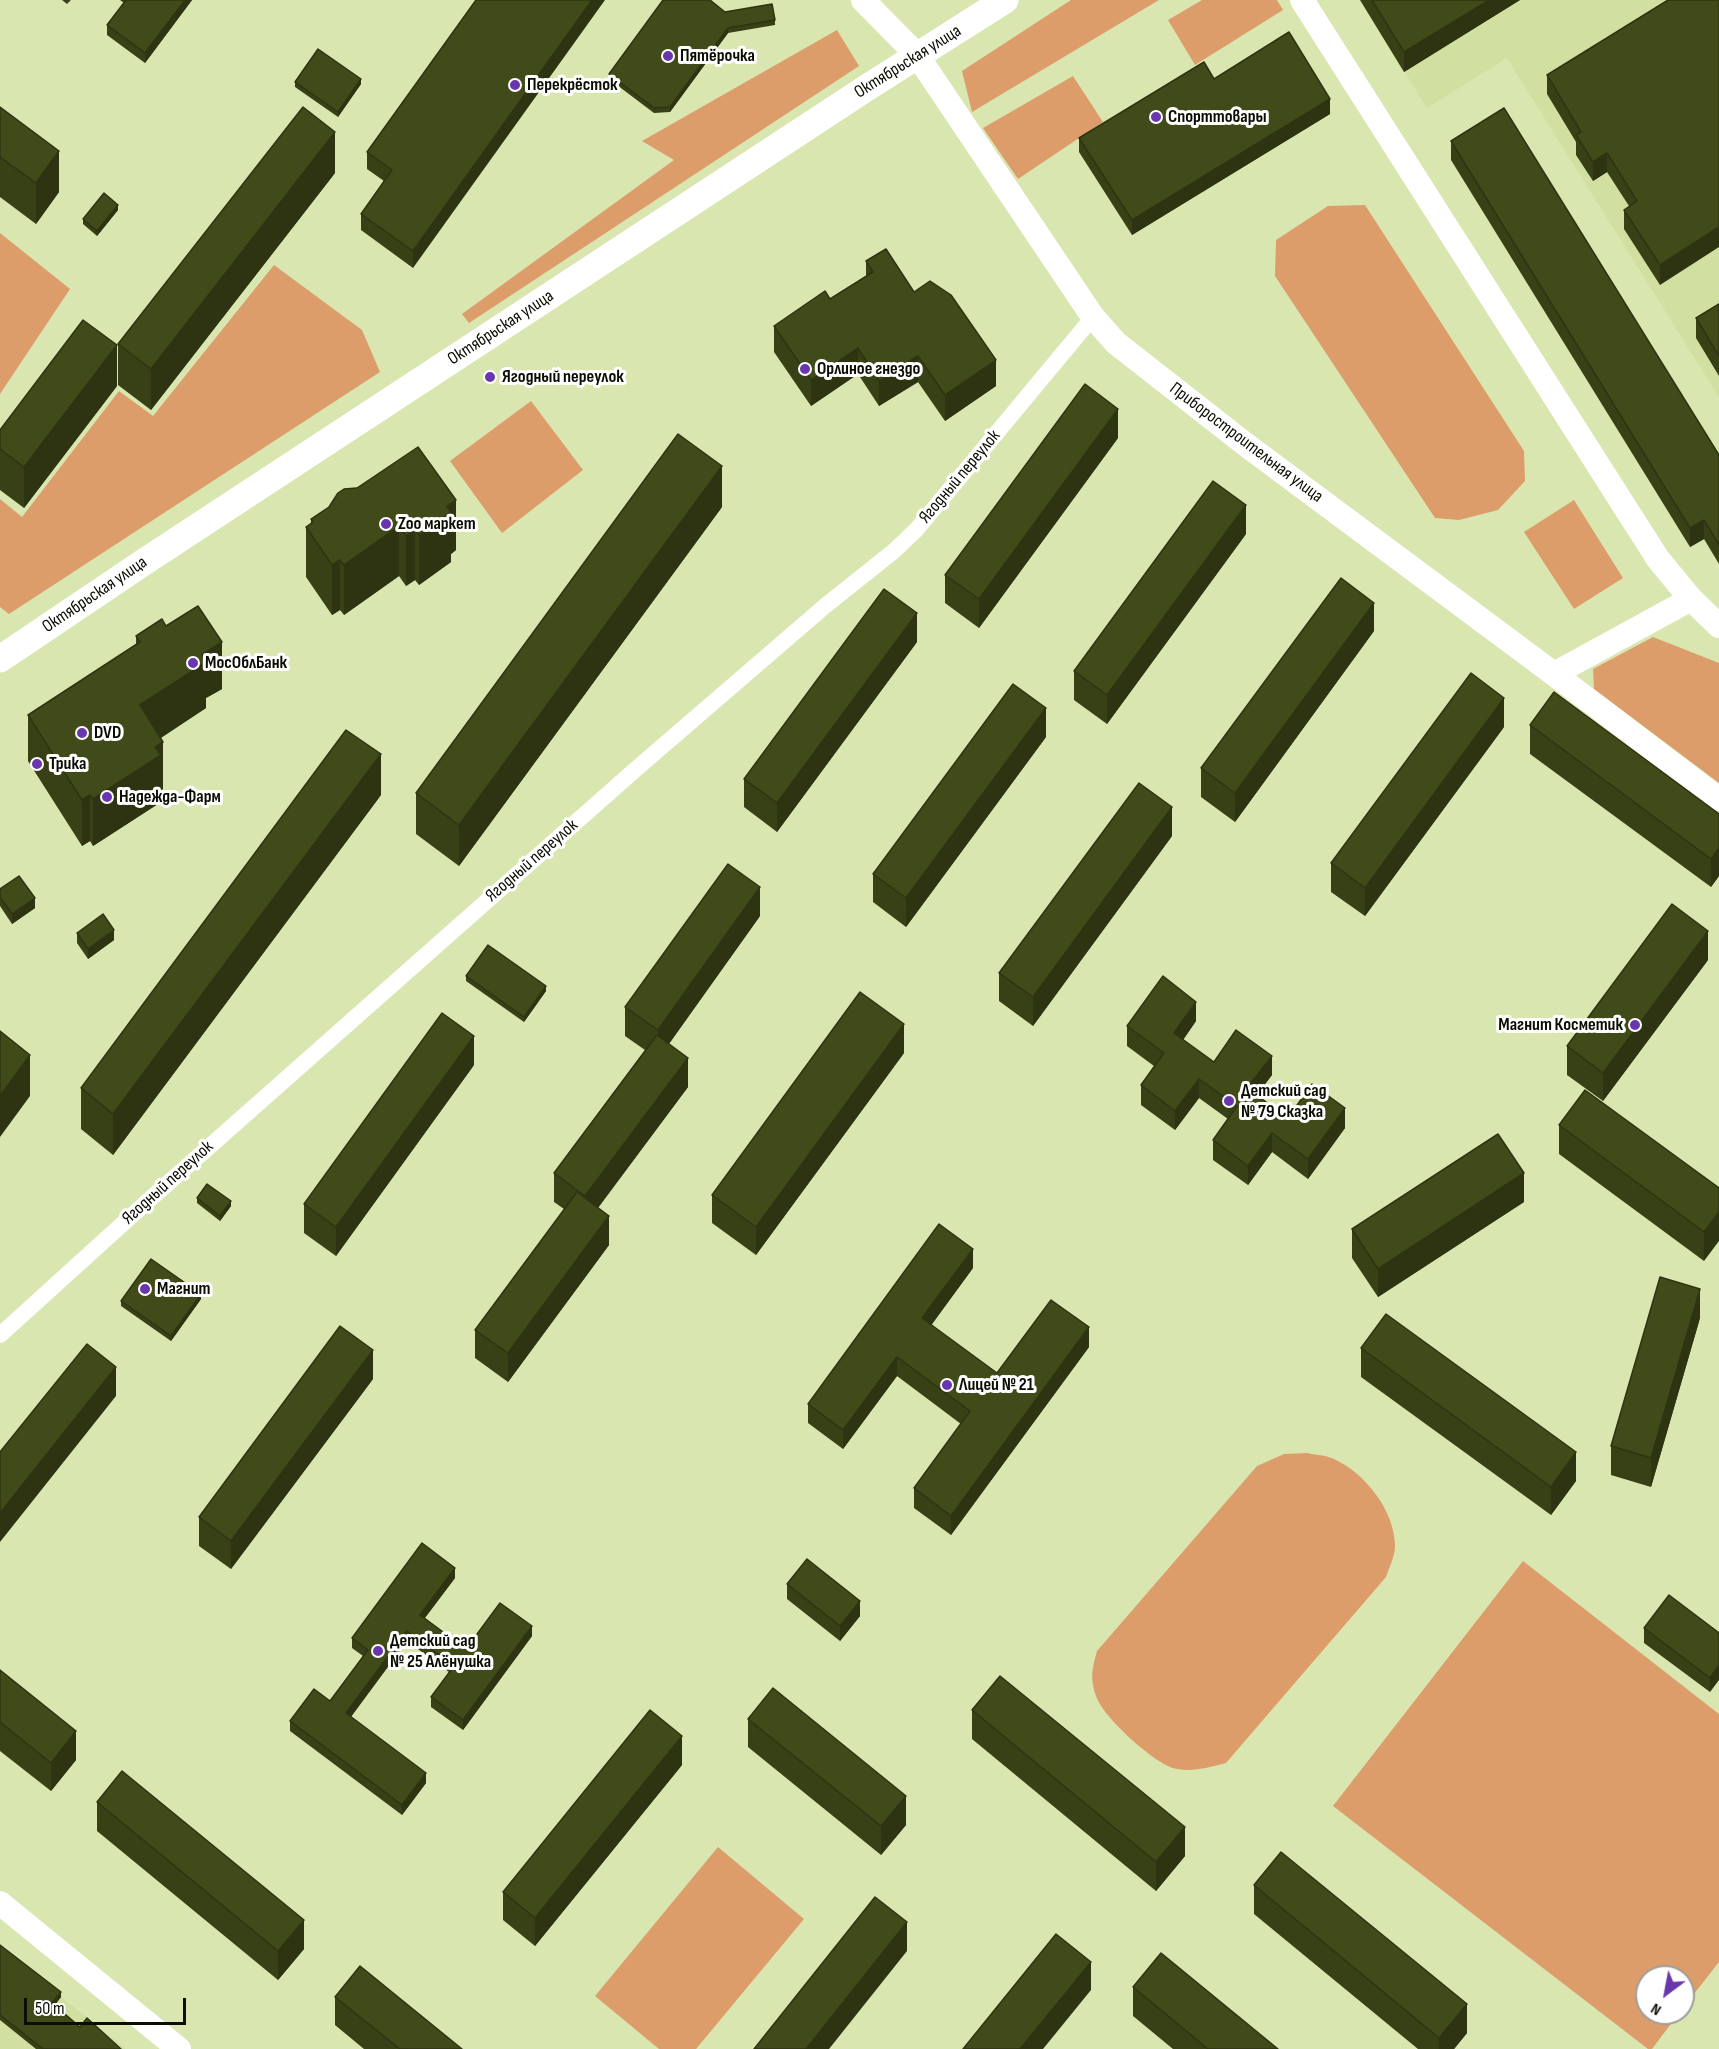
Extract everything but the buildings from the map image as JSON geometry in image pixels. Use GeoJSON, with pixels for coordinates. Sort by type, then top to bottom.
{"type":"FeatureCollection","features":[{"type":"Feature","properties":{"kind":"main road","name":"Приборостроительная улица"},"geometry":{"type":"LineString","coordinates":[[863,0],[917,55],[1093,317],[1116,343],[1245,444],[1719,799]]}},
{"type":"Feature","properties":{"kind":"main road","name":"Октябрьская улица"},"geometry":{"type":"LineString","coordinates":[[0,659],[917,55],[1005,0]]}},
{"type":"Feature","properties":{"kind":"main road"},"geometry":{"type":"LineString","coordinates":[[1302,0],[1658,559],[1691,598],[1719,626]]}},
{"type":"Feature","properties":{"kind":"main road"},"geometry":{"type":"LineString","coordinates":[[1554,674],[1691,598]]}},
{"type":"Feature","properties":{"kind":"main road"},"geometry":{"type":"LineString","coordinates":[[0,1903],[179,2049]]}},
{"type":"Feature","properties":{"kind":"street","name":"Ягодный переулок"},"geometry":{"type":"LineString","coordinates":[[0,1335],[636,769],[916,531],[1093,317]]}},
{"type":"Feature","properties":{"kind":"shaded area"},"geometry":{"type":"Polygon","coordinates":[[[1071,0],[1159,0],[972,112],[962,71],[1071,0]]]}},
{"type":"Feature","properties":{"kind":"shaded area"},"geometry":{"type":"Polygon","coordinates":[[[1202,0],[1277,0],[1283,10],[1195,65],[1168,20],[1202,0]]]}},
{"type":"Feature","properties":{"kind":"shaded area"},"geometry":{"type":"Polygon","coordinates":[[[1360,0],[1719,0],[1719,397],[1507,58],[1427,108],[1360,0]]]}},
{"type":"Feature","properties":{"kind":"shaded area"},"geometry":{"type":"Polygon","coordinates":[[[837,30],[859,66],[469,323],[462,314],[674,160],[642,141],[837,30]]]}},
{"type":"Feature","properties":{"kind":"shaded area"},"geometry":{"type":"Polygon","coordinates":[[[1073,76],[1103,122],[1018,179],[983,128],[1073,76]]]}},
{"type":"Feature","properties":{"kind":"shaded area"},"geometry":{"type":"Polygon","coordinates":[[[1365,205],[1524,451],[1525,481],[1498,510],[1459,520],[1435,518],[1275,276],[1276,240],[1328,206],[1365,205]]]}},
{"type":"Feature","properties":{"kind":"shaded area"},"geometry":{"type":"Polygon","coordinates":[[[0,233],[70,289],[0,394],[0,233]]]}},
{"type":"Feature","properties":{"kind":"shaded area"},"geometry":{"type":"Polygon","coordinates":[[[274,265],[362,330],[380,372],[9,614],[0,607],[0,499],[22,517],[119,391],[153,416],[274,265]]]}},
{"type":"Feature","properties":{"kind":"shaded area"},"geometry":{"type":"Polygon","coordinates":[[[531,401],[583,470],[502,533],[450,461],[531,401]]]}},
{"type":"Feature","properties":{"kind":"shaded area"},"geometry":{"type":"Polygon","coordinates":[[[1574,500],[1623,578],[1574,609],[1524,532],[1574,500]]]}},
{"type":"Feature","properties":{"kind":"shaded area"},"geometry":{"type":"Polygon","coordinates":[[[1653,637],[1719,663],[1719,783],[1594,689],[1593,669],[1653,637]]]}},
{"type":"Feature","properties":{"kind":"shaded area"},"geometry":{"type":"Polygon","coordinates":[[[1307,1453],[1331,1458],[1346,1465],[1367,1483],[1384,1507],[1394,1533],[1395,1546],[1386,1577],[1226,1763],[1190,1770],[1168,1766],[1131,1739],[1100,1705],[1092,1678],[1097,1651],[1257,1466],[1284,1454],[1307,1453]]]}},
{"type":"Feature","properties":{"kind":"shaded area"},"geometry":{"type":"Polygon","coordinates":[[[1523,1561],[1719,1714],[1719,1962],[1695,1993],[1695,1965],[1635,1965],[1635,2025],[1670,2025],[1652,2049],[1648,2049],[1333,1806],[1523,1561]]]}},
{"type":"Feature","properties":{"kind":"shaded area"},"geometry":{"type":"Polygon","coordinates":[[[718,1847],[804,1919],[696,2049],[659,2049],[595,1996],[718,1847]]]}},
{"type":"Feature","properties":{"kind":"shaded area"},"geometry":{"type":"Polygon","coordinates":[[[0,1951],[54,1991],[126,2049],[0,2049],[0,1951]]]}},
{"type":"Feature","properties":{"kind":"place","name":"Пятёрочка"},"geometry":{"type":"Point","coordinates":[668,56]}},
{"type":"Feature","properties":{"kind":"place","name":"Перекрёсток"},"geometry":{"type":"Point","coordinates":[515,85]}},
{"type":"Feature","properties":{"kind":"place","name":"Спорттовары"},"geometry":{"type":"Point","coordinates":[1156,117]}},
{"type":"Feature","properties":{"kind":"place","name":"Орлиное гнездо"},"geometry":{"type":"Point","coordinates":[805,369]}},
{"type":"Feature","properties":{"kind":"place","name":"Ягодный переулок"},"geometry":{"type":"Point","coordinates":[490,377]}},
{"type":"Feature","properties":{"kind":"place","name":"Zoo маркет"},"geometry":{"type":"Point","coordinates":[386,524]}},
{"type":"Feature","properties":{"kind":"place","name":"МосОблБанк"},"geometry":{"type":"Point","coordinates":[193,663]}},
{"type":"Feature","properties":{"kind":"place","name":"DVD"},"geometry":{"type":"Point","coordinates":[82,733]}},
{"type":"Feature","properties":{"kind":"place","name":"Трика"},"geometry":{"type":"Point","coordinates":[37,764]}},
{"type":"Feature","properties":{"kind":"place","name":"Надежда-Фарм"},"geometry":{"type":"Point","coordinates":[107,797]}},
{"type":"Feature","properties":{"kind":"place","name":"Магнит Косметик"},"geometry":{"type":"Point","coordinates":[1635,1025]}},
{"type":"Feature","properties":{"kind":"place","name":"Детский сад № 79 Сказка"},"geometry":{"type":"Point","coordinates":[1229,1101]}},
{"type":"Feature","properties":{"kind":"place","name":"Магнит"},"geometry":{"type":"Point","coordinates":[145,1289]}},
{"type":"Feature","properties":{"kind":"place","name":"Лицей № 21"},"geometry":{"type":"Point","coordinates":[947,1385]}},
{"type":"Feature","properties":{"kind":"place","name":"Детский сад № 25 Алёнушка"},"geometry":{"type":"Point","coordinates":[378,1651]}}]}
